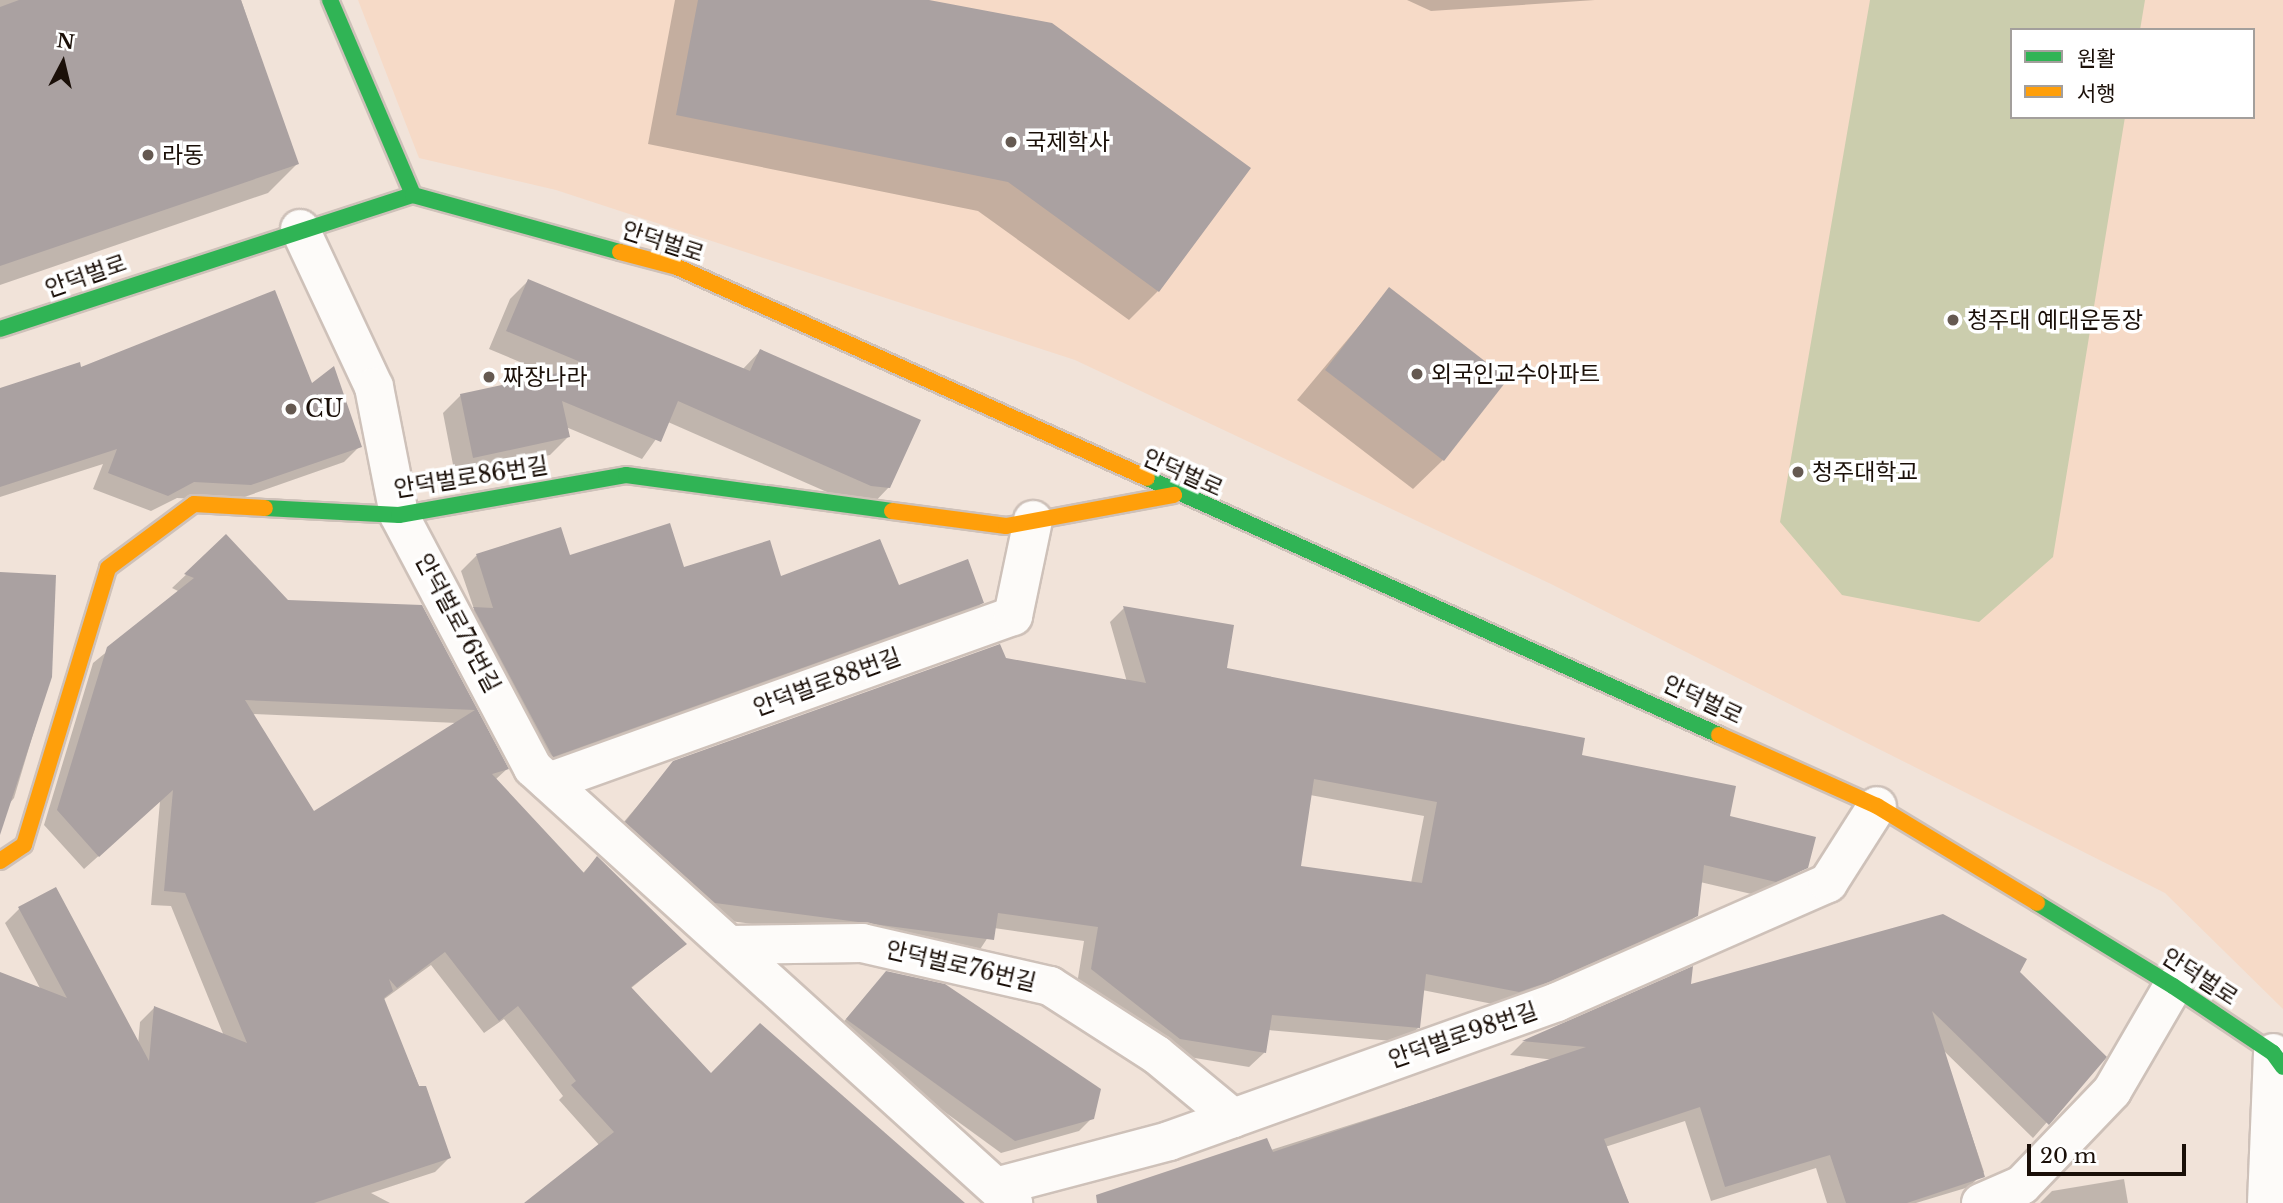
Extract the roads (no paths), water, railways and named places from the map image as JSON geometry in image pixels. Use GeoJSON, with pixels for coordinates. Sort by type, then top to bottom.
{"type":"FeatureCollection","features":[{"type":"Feature","properties":{"kind":"street"},"geometry":{"type":"LineString","coordinates":[[330,0],[412,195]]}},
{"type":"Feature","properties":{"kind":"street","name":"안덕벌로"},"geometry":{"type":"LineString","coordinates":[[0,329],[300,229],[412,195],[677,267],[1174,495],[1503,635],[1877,806],[2174,986],[2278,1060]]}},
{"type":"Feature","properties":{"kind":"street","name":"안덕벌로76번길"},"geometry":{"type":"LineString","coordinates":[[300,229],[374,387],[399,514],[533,768],[1006,1194]]}},
{"type":"Feature","properties":{"kind":"street","name":"안덕벌로86번길"},"geometry":{"type":"LineString","coordinates":[[0,861],[24,845],[108,568],[194,504],[399,514],[626,475],[1006,526],[1174,495]]}},
{"type":"Feature","properties":{"kind":"street","name":"안덕벌로88번길"},"geometry":{"type":"LineString","coordinates":[[549,782],[1013,616],[1033,520]]}},
{"type":"Feature","properties":{"kind":"street","name":"안덕벌로98번길"},"geometry":{"type":"LineString","coordinates":[[1006,1194],[1233,1118],[1557,1002],[1828,884],[1877,806]]}},
{"type":"Feature","properties":{"kind":"street","name":"안덕벌로76번길"},"geometry":{"type":"LineString","coordinates":[[731,945],[862,943],[1050,986],[1157,1055],[1233,1118]]}},
{"type":"Feature","properties":{"kind":"street"},"geometry":{"type":"LineString","coordinates":[[1981,1203],[2022,1185],[2112,1091],[2174,986]]}},
{"type":"Feature","properties":{"kind":"street"},"geometry":{"type":"LineString","coordinates":[[2267,1203],[2278,1060]]}},
{"type":"Feature","properties":{"kind":"place","name":"국제학사"},"geometry":{"type":"Point","coordinates":[1011,142]}},
{"type":"Feature","properties":{"kind":"place","name":"라동"},"geometry":{"type":"Point","coordinates":[148,155]}},
{"type":"Feature","properties":{"kind":"place","name":"청주대 예대운동장"},"geometry":{"type":"Point","coordinates":[1953,320]}},
{"type":"Feature","properties":{"kind":"place","name":"외국인교수아파트"},"geometry":{"type":"Point","coordinates":[1417,374]}},
{"type":"Feature","properties":{"kind":"place","name":"짜장나라"},"geometry":{"type":"Point","coordinates":[489,377]}},
{"type":"Feature","properties":{"kind":"place","name":"CU"},"geometry":{"type":"Point","coordinates":[291,409]}},
{"type":"Feature","properties":{"kind":"place","name":"청주대학교"},"geometry":{"type":"Point","coordinates":[1798,472]}}]}
